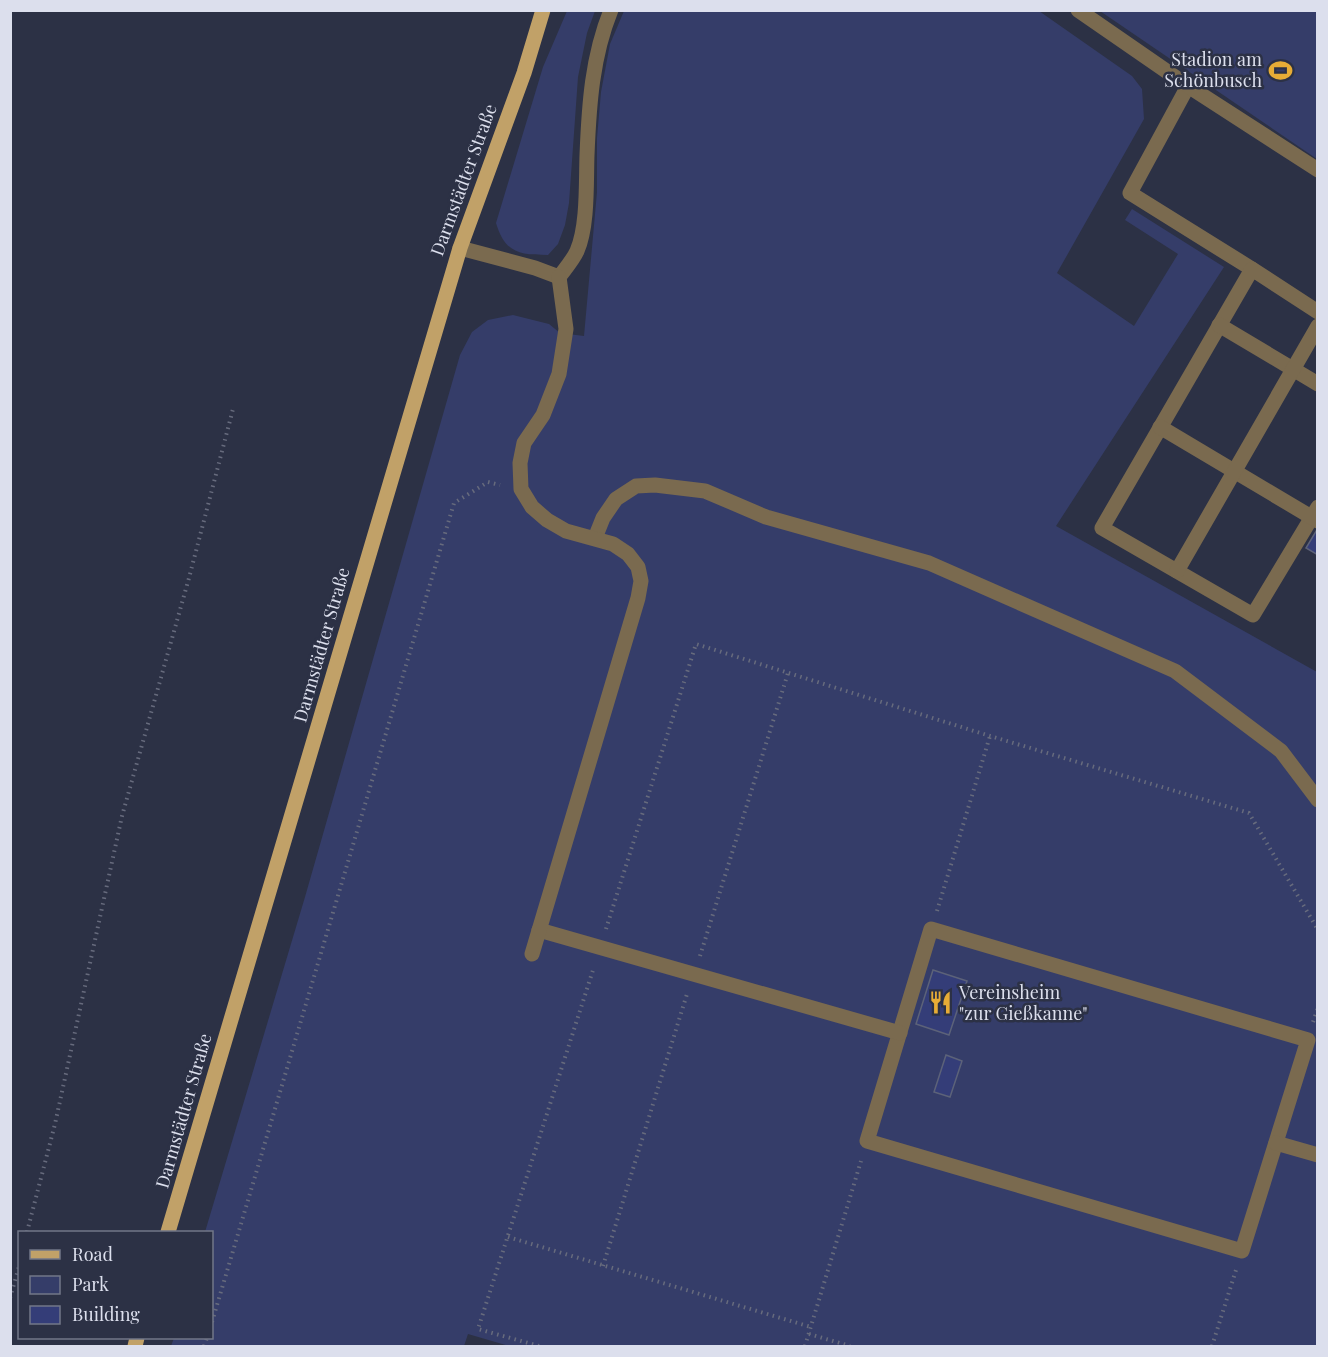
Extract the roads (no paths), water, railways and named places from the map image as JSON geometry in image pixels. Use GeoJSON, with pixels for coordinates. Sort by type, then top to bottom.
{"type":"FeatureCollection","features":[{"type":"Feature","properties":{"kind":"main road","name":"Darmstädter Straße"},"geometry":{"type":"LineString","coordinates":[[524,73],[543,10]]}},
{"type":"Feature","properties":{"kind":"main road","name":"Darmstädter Straße"},"geometry":{"type":"LineString","coordinates":[[169,1231],[459,248],[524,73],[552,10]]}},
{"type":"Feature","properties":{"kind":"street"},"geometry":{"type":"LineString","coordinates":[[532,954],[638,598],[641,581],[638,567],[628,554],[613,544],[566,531],[547,520],[532,507],[521,489],[520,463],[524,443],[543,415],[560,374],[566,329],[559,278],[577,250],[586,212],[593,74],[602,32],[611,10]]}},
{"type":"Feature","properties":{"kind":"street"},"geometry":{"type":"LineString","coordinates":[[1078,10],[1188,86],[1317,170]]}},
{"type":"Feature","properties":{"kind":"street"},"geometry":{"type":"LineString","coordinates":[[1188,86],[1130,193],[1317,312]]}},
{"type":"Feature","properties":{"kind":"street"},"geometry":{"type":"LineString","coordinates":[[459,248],[535,268],[559,278]]}},
{"type":"Feature","properties":{"kind":"street"},"geometry":{"type":"LineString","coordinates":[[1160,427],[1234,472],[1315,515],[1253,615],[1102,528],[1160,427],[1219,325],[1252,269]]}},
{"type":"Feature","properties":{"kind":"street"},"geometry":{"type":"LineString","coordinates":[[1219,325],[1317,384]]}},
{"type":"Feature","properties":{"kind":"street"},"geometry":{"type":"LineString","coordinates":[[1177,572],[1317,326]]}},
{"type":"Feature","properties":{"kind":"street"},"geometry":{"type":"LineString","coordinates":[[595,538],[603,518],[616,500],[636,486],[655,485],[705,491],[766,517],[929,562],[1175,670],[1281,751],[1317,800]]}},
{"type":"Feature","properties":{"kind":"street"},"geometry":{"type":"LineString","coordinates":[[931,929],[1308,1040],[1242,1251],[867,1141],[900,1033],[931,929]]}},
{"type":"Feature","properties":{"kind":"street"},"geometry":{"type":"LineString","coordinates":[[539,930],[900,1033]]}},
{"type":"Feature","properties":{"kind":"street"},"geometry":{"type":"LineString","coordinates":[[1276,1143],[1317,1155]]}},
{"type":"Feature","properties":{"kind":"place","name":"Stadion am Schönbusch"},"geometry":{"type":"Point","coordinates":[1280,70]}},
{"type":"Feature","properties":{"kind":"place","name":"Vereinsheim \"zur Gießkanne\""},"geometry":{"type":"Point","coordinates":[941,1003]}}]}
